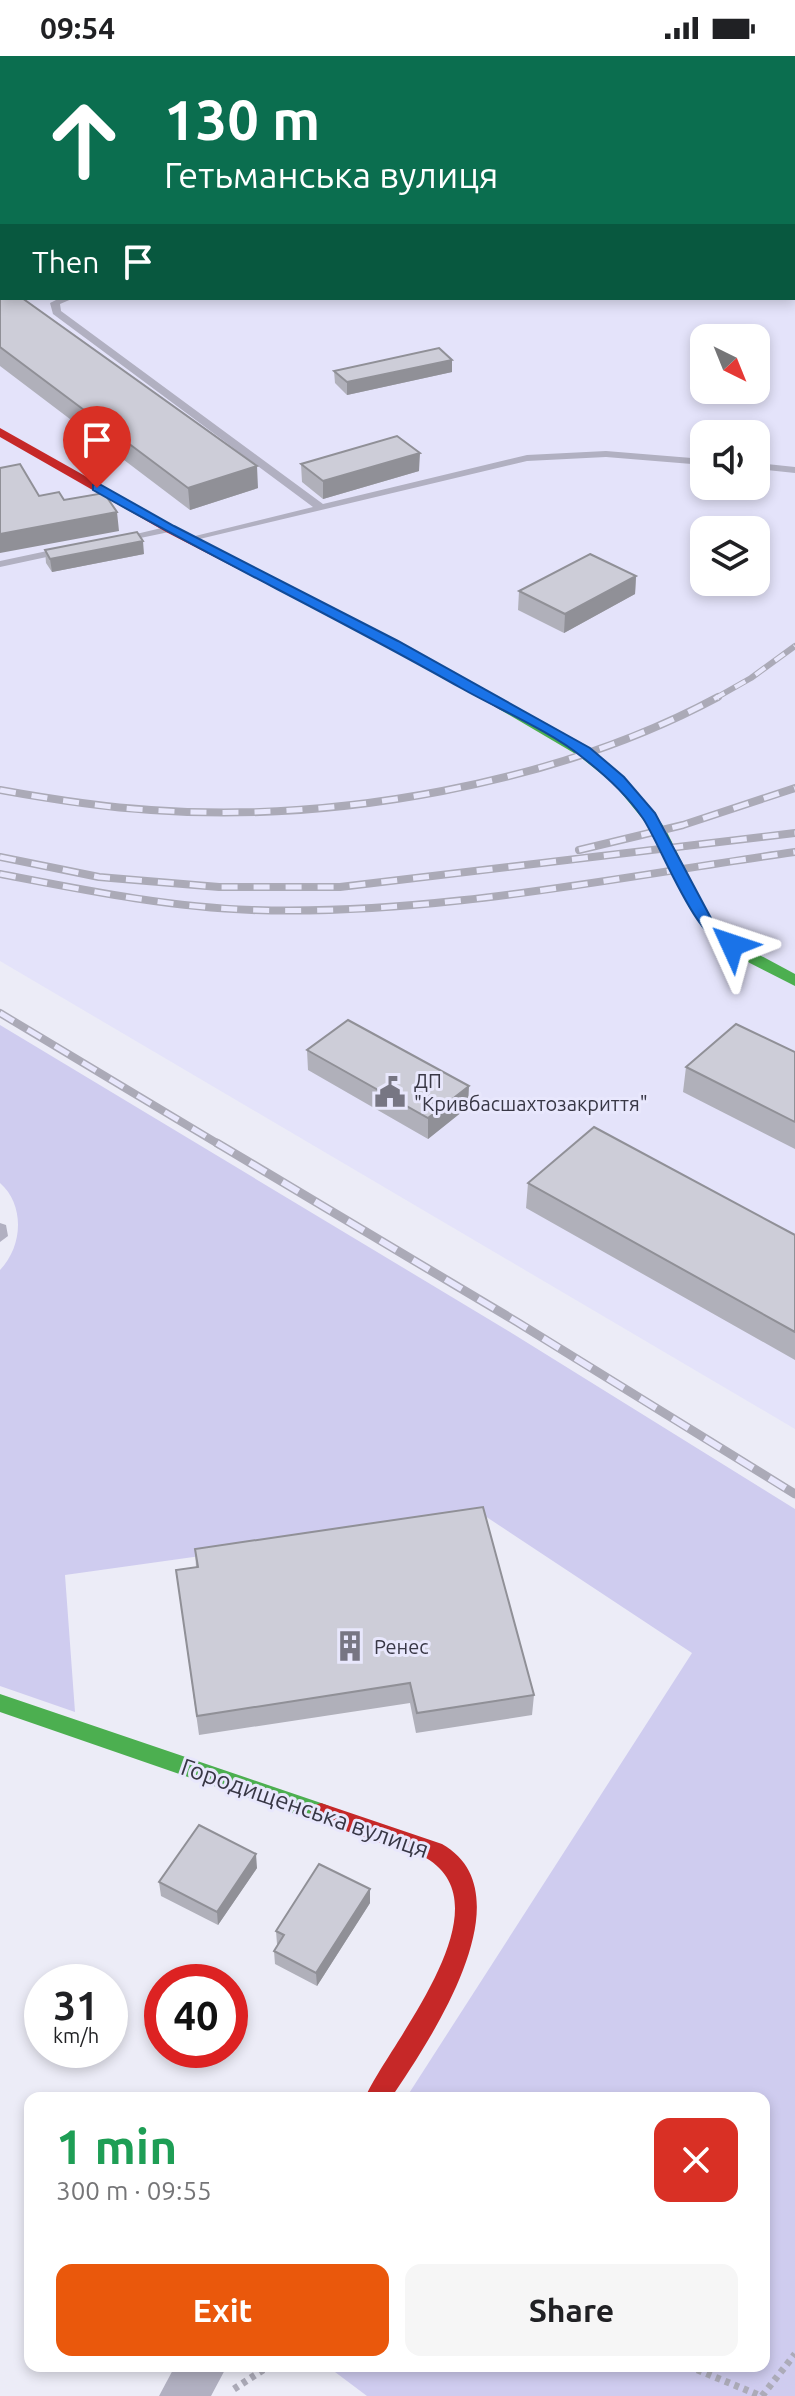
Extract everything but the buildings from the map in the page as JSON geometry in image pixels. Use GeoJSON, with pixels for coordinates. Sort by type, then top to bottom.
{"type":"FeatureCollection","features":[{"type":"Feature","properties":{"kind":"street"},"geometry":{"type":"LineString","coordinates":[[0,432],[170,529],[393,644],[584,751],[619,780],[650,816],[705,922],[732,945],[795,981]]}},
{"type":"Feature","properties":{"kind":"street","name":"Городищенська вулиця"},"geometry":{"type":"LineString","coordinates":[[0,1703],[441,1854],[462,1875],[468,1918],[454,1966],[409,2050],[381,2092]]}},
{"type":"Feature","properties":{"kind":"street"},"geometry":{"type":"LineString","coordinates":[[183,2396],[199,2372]]}},
{"type":"Feature","properties":{"kind":"lane"},"geometry":{"type":"LineString","coordinates":[[63,300],[55,303],[56,312],[321,508]]}},
{"type":"Feature","properties":{"kind":"lane"},"geometry":{"type":"LineString","coordinates":[[191,540],[527,458],[606,454],[690,461]]}},
{"type":"Feature","properties":{"kind":"lane"},"geometry":{"type":"LineString","coordinates":[[770,467],[795,470]]}},
{"type":"Feature","properties":{"kind":"lane"},"geometry":{"type":"LineString","coordinates":[[112,541],[170,529]]}},
{"type":"Feature","properties":{"kind":"lane"},"geometry":{"type":"LineString","coordinates":[[0,564],[84,547]]}},
{"type":"Feature","properties":{"kind":"lane"},"geometry":{"type":"LineString","coordinates":[[0,1229],[0,1236]]}},
{"type":"Feature","properties":{"kind":"path"},"geometry":{"type":"LineString","coordinates":[[703,2372],[761,2396],[795,2354]]}},
{"type":"Feature","properties":{"kind":"path"},"geometry":{"type":"LineString","coordinates":[[223,2396],[260,2372]]}},
{"type":"Feature","properties":{"kind":"shaded area"},"geometry":{"type":"Polygon","coordinates":[[[0,300],[795,300],[795,1429],[0,961],[0,300]]]}},
{"type":"Feature","properties":{"kind":"shaded area"},"geometry":{"type":"Polygon","coordinates":[[[0,1025],[505,1329],[795,1509],[795,2396],[367,2396],[335,2372],[770,2372],[770,2092],[410,2092],[692,1653],[485,1516],[65,1575],[75,1712],[0,1686],[0,1270],[13,1249],[18,1226],[14,1202],[0,1183],[0,1025]]]}},
{"type":"Feature","properties":{"kind":"railway"},"geometry":{"type":"LineString","coordinates":[[715,698],[751,678],[795,646]]}},
{"type":"Feature","properties":{"kind":"railway"},"geometry":{"type":"LineString","coordinates":[[0,790],[151,810],[294,810],[368,803],[442,791],[587,753],[655,727],[715,698]]}},
{"type":"Feature","properties":{"kind":"railway"},"geometry":{"type":"LineString","coordinates":[[579,850],[683,825],[795,788]]}},
{"type":"Feature","properties":{"kind":"railway"},"geometry":{"type":"LineString","coordinates":[[0,857],[99,877],[219,887],[340,887],[795,833]]}},
{"type":"Feature","properties":{"kind":"railway"},"geometry":{"type":"LineString","coordinates":[[0,874],[189,905],[252,910],[320,910],[388,907],[525,893],[795,852]]}},
{"type":"Feature","properties":{"kind":"railway"},"geometry":{"type":"LineString","coordinates":[[0,1013],[220,1145]]}},
{"type":"Feature","properties":{"kind":"railway"},"geometry":{"type":"LineString","coordinates":[[217,1143],[517,1322],[795,1494]]}},
{"type":"Feature","properties":{"kind":"traffic: fast"},"geometry":{"type":"LineString","coordinates":[[504,706],[584,753],[620,781],[658,828],[696,907],[712,930],[746,955],[795,981]]}},
{"type":"Feature","properties":{"kind":"traffic: fast"},"geometry":{"type":"LineString","coordinates":[[0,1703],[321,1813]]}},
{"type":"Feature","properties":{"kind":"traffic: jam"},"geometry":{"type":"LineString","coordinates":[[0,432],[170,529],[393,644],[504,706]]}},
{"type":"Feature","properties":{"kind":"traffic: jam"},"geometry":{"type":"LineString","coordinates":[[321,1813],[434,1851],[443,1856],[461,1880],[466,1909],[461,1942],[448,1978],[411,2046],[381,2092]]}},
{"type":"Feature","properties":{"kind":"place","name":"ДП \"Кривбасшахтозакриття\""},"geometry":{"type":"Point","coordinates":[390,1092]}},
{"type":"Feature","properties":{"kind":"place","name":"Ренес"},"geometry":{"type":"Point","coordinates":[350,1646]}},
{"type":"Feature","properties":{"kind":"route"},"geometry":{"type":"LineString","coordinates":[[97,488],[393,644],[584,751],[619,780],[650,816],[705,922],[732,945]]}}]}
